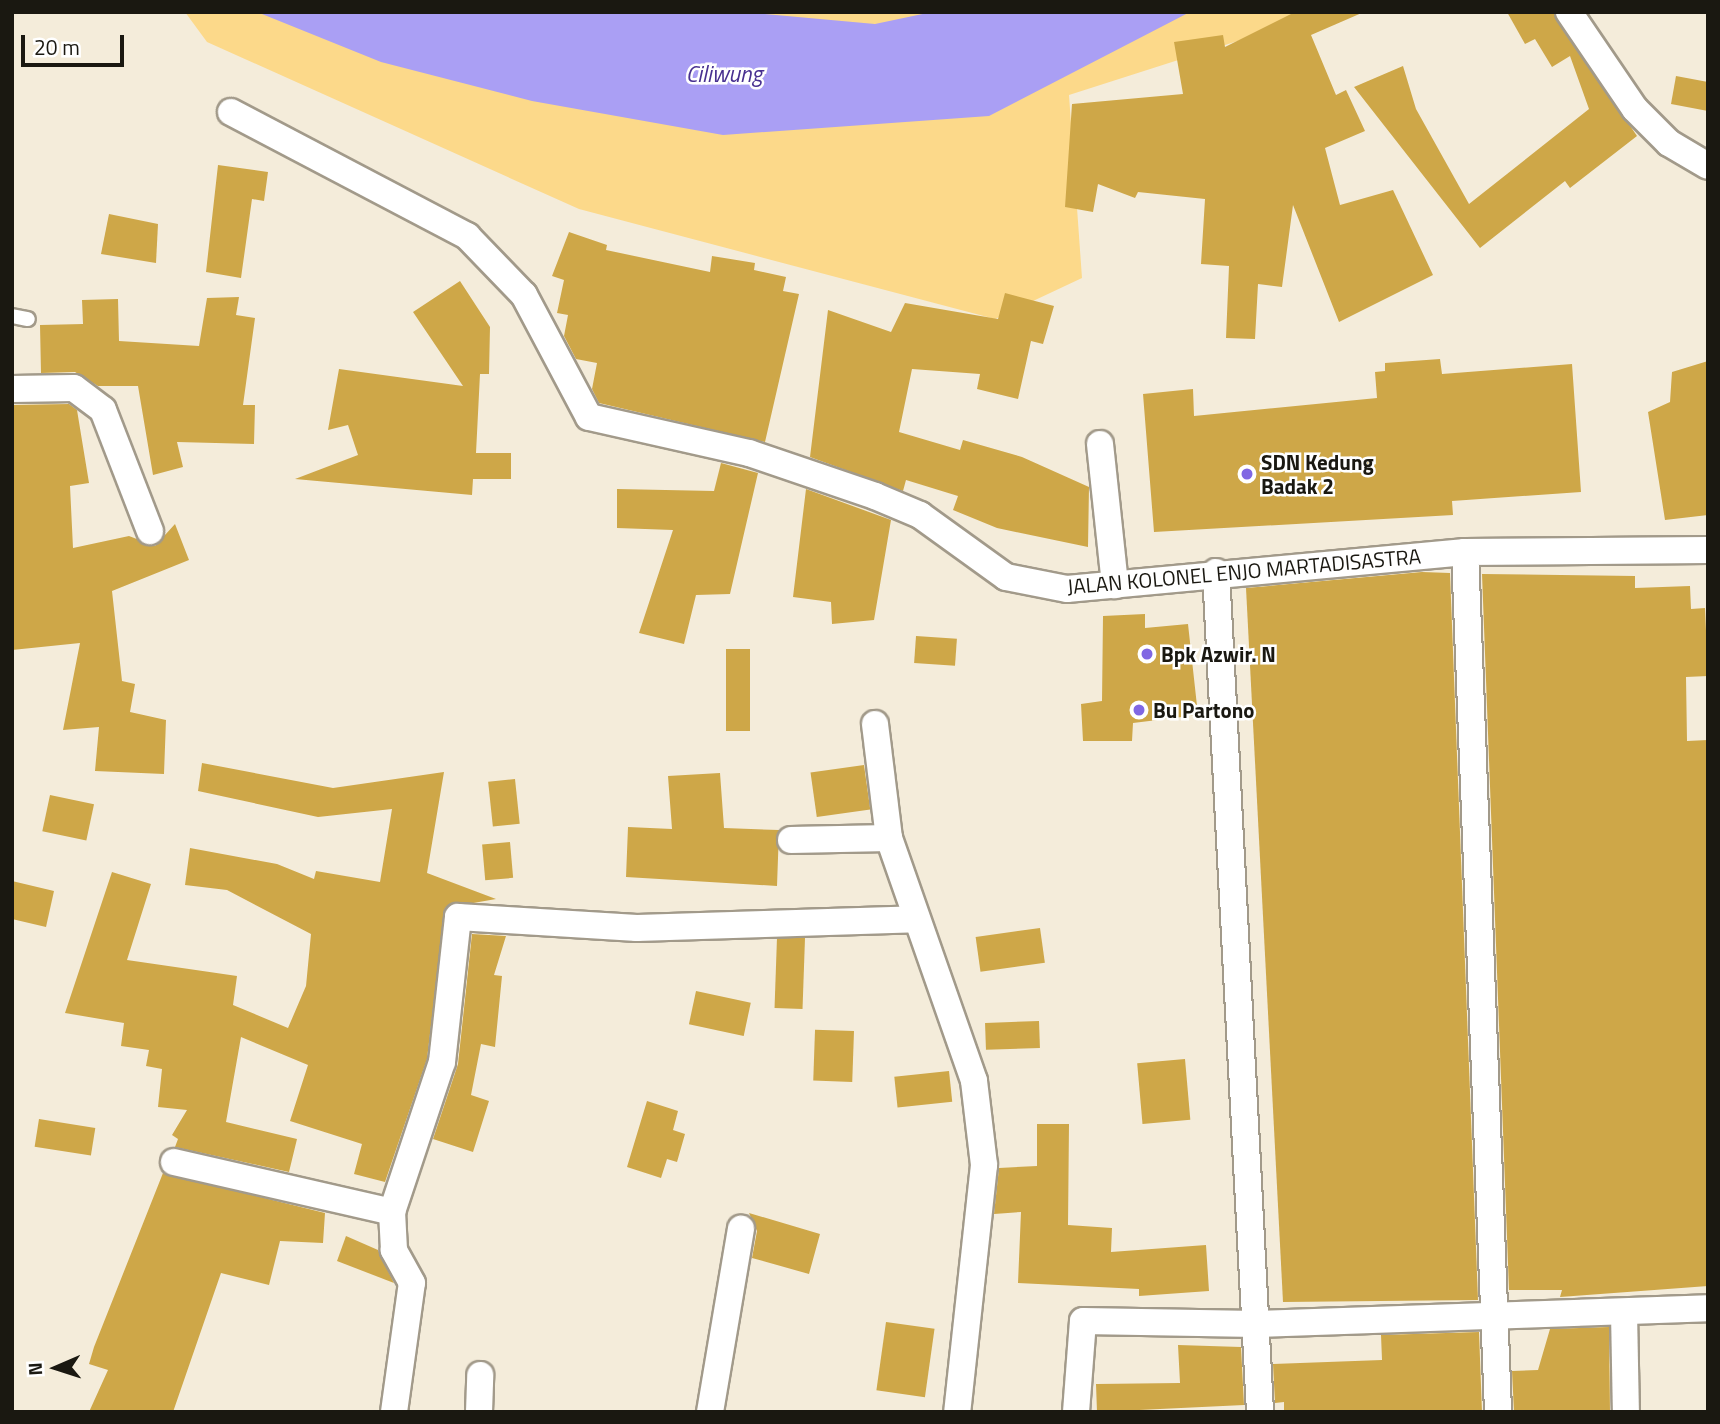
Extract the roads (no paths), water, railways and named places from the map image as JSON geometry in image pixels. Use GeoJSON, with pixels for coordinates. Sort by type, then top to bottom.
{"type":"FeatureCollection","features":[{"type":"Feature","properties":{"kind":"street"},"geometry":{"type":"LineString","coordinates":[[1569,12],[1635,109],[1670,143],[1708,166]]}},
{"type":"Feature","properties":{"kind":"street","name":"JALAN KOLONEL ENJO MARTADISASTRA"},"geometry":{"type":"LineString","coordinates":[[231,112],[467,236],[524,295],[589,417],[749,453],[875,496],[920,515],[1006,578],[1068,589],[1115,586],[1216,572],[1465,552],[1708,550]]}},
{"type":"Feature","properties":{"kind":"street"},"geometry":{"type":"LineString","coordinates":[[12,390],[74,388],[103,410],[150,531]]}},
{"type":"Feature","properties":{"kind":"street"},"geometry":{"type":"LineString","coordinates":[[1100,444],[1115,586]]}},
{"type":"Feature","properties":{"kind":"street"},"geometry":{"type":"LineString","coordinates":[[1465,552],[1498,1412]]}},
{"type":"Feature","properties":{"kind":"street"},"geometry":{"type":"LineString","coordinates":[[1216,572],[1260,1412]]}},
{"type":"Feature","properties":{"kind":"street"},"geometry":{"type":"LineString","coordinates":[[875,724],[889,838],[974,1081],[984,1165],[957,1412]]}},
{"type":"Feature","properties":{"kind":"street"},"geometry":{"type":"LineString","coordinates":[[791,840],[889,838]]}},
{"type":"Feature","properties":{"kind":"street"},"geometry":{"type":"LineString","coordinates":[[394,1412],[412,1283],[394,1250],[392,1212],[442,1062],[458,917],[637,928],[916,919]]}},
{"type":"Feature","properties":{"kind":"street"},"geometry":{"type":"LineString","coordinates":[[174,1162],[392,1212]]}},
{"type":"Feature","properties":{"kind":"street"},"geometry":{"type":"LineString","coordinates":[[710,1412],[741,1229]]}},
{"type":"Feature","properties":{"kind":"street"},"geometry":{"type":"LineString","coordinates":[[1076,1412],[1083,1321],[1257,1324],[1493,1312],[1624,1312],[1708,1308]]}},
{"type":"Feature","properties":{"kind":"street"},"geometry":{"type":"LineString","coordinates":[[1624,1312],[1626,1412]]}},
{"type":"Feature","properties":{"kind":"street"},"geometry":{"type":"LineString","coordinates":[[479,1412],[480,1375]]}},
{"type":"Feature","properties":{"kind":"lane"},"geometry":{"type":"LineString","coordinates":[[12,316],[28,319]]}},
{"type":"Feature","properties":{"kind":"water","name":"Ciliwung"},"geometry":{"type":"Polygon","coordinates":[[[257,12],[742,12],[875,24],[932,12],[1190,12],[989,116],[723,135],[532,101],[381,62],[257,12]]]}},
{"type":"Feature","properties":{"kind":"place","name":"SDN Kedung Badak 2"},"geometry":{"type":"Point","coordinates":[1247,474]}},
{"type":"Feature","properties":{"kind":"place","name":"Bpk Azwir. N"},"geometry":{"type":"Point","coordinates":[1147,654]}},
{"type":"Feature","properties":{"kind":"place","name":"Bu Partono"},"geometry":{"type":"Point","coordinates":[1139,710]}}]}
